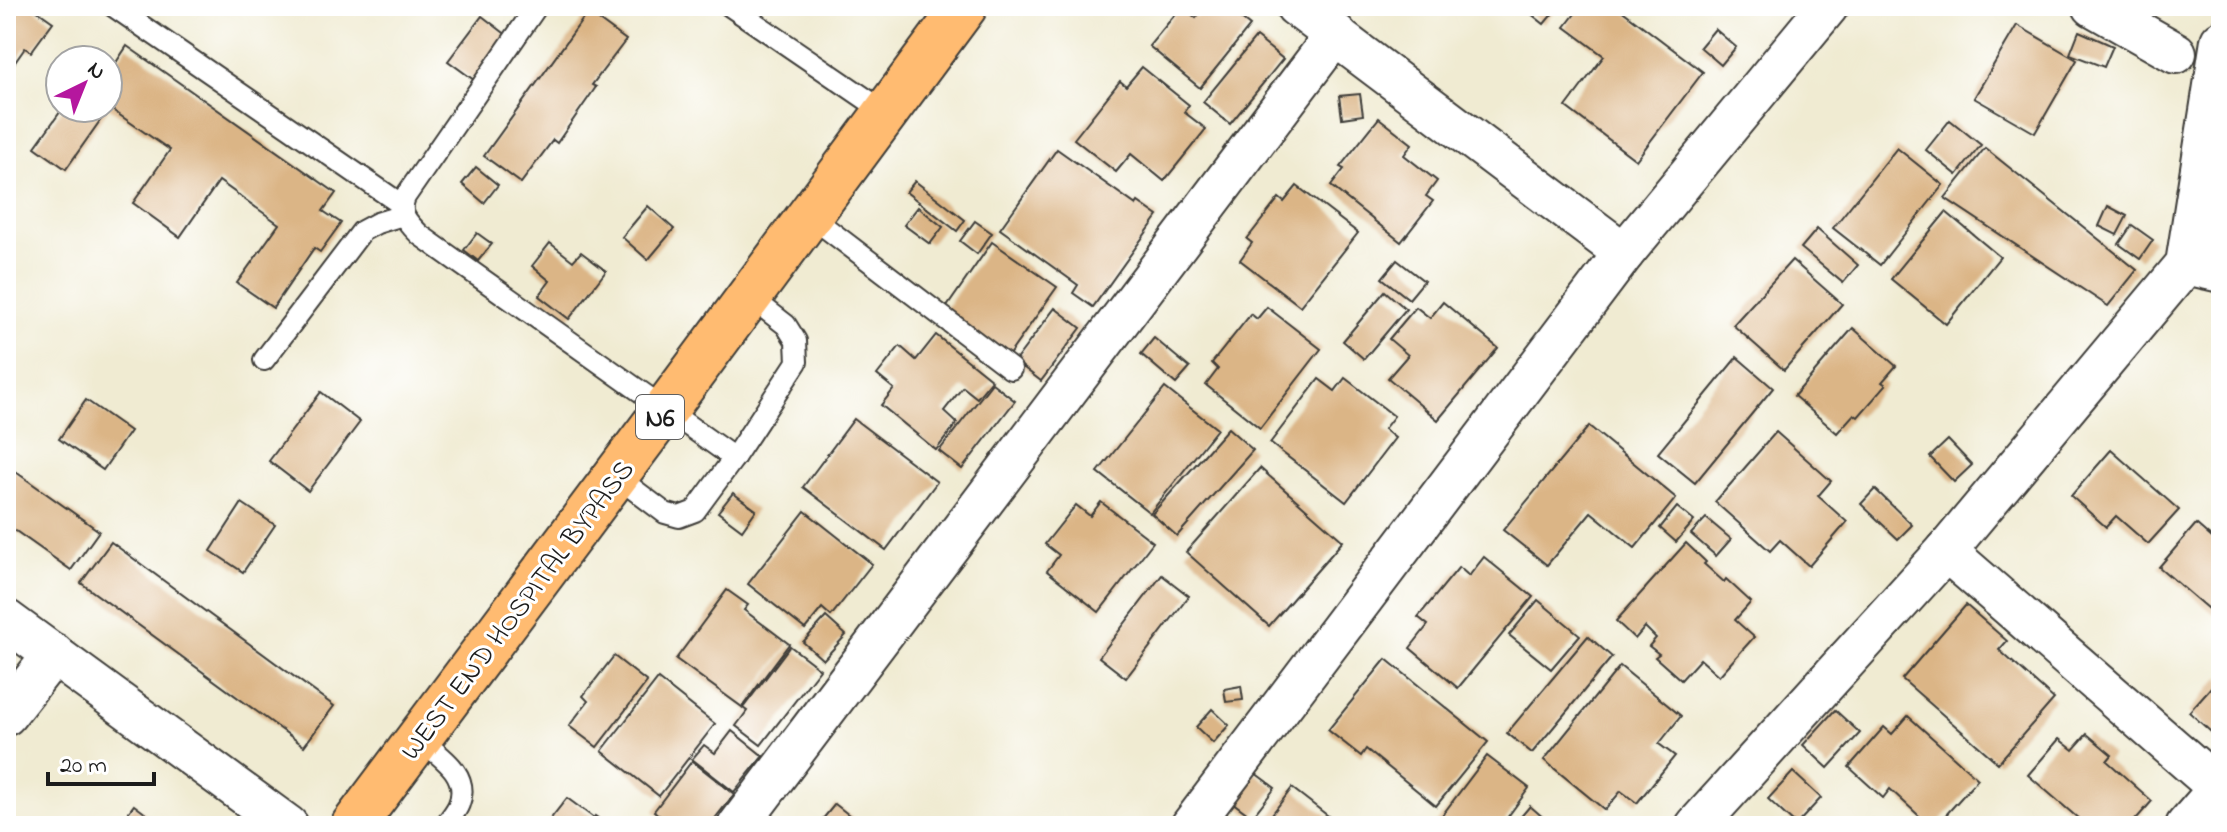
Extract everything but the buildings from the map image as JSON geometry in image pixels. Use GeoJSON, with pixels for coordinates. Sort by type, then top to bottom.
{"type":"FeatureCollection","features":[{"type":"Feature","properties":{"kind":"highway","name":"WEST END HOSPITAL BYPASS"},"geometry":{"type":"LineString","coordinates":[[353,826],[965,6]]}},
{"type":"Feature","properties":{"kind":"street"},"geometry":{"type":"LineString","coordinates":[[1296,6],[1624,253]]}},
{"type":"Feature","properties":{"kind":"street"},"geometry":{"type":"LineString","coordinates":[[1191,826],[1624,253],[1828,6]]}},
{"type":"Feature","properties":{"kind":"street"},"geometry":{"type":"LineString","coordinates":[[2093,6],[2176,53]]}},
{"type":"Feature","properties":{"kind":"street"},"geometry":{"type":"LineString","coordinates":[[738,826],[1336,34]]}},
{"type":"Feature","properties":{"kind":"street"},"geometry":{"type":"LineString","coordinates":[[1696,826],[2204,268],[2221,41]]}},
{"type":"Feature","properties":{"kind":"street"},"geometry":{"type":"LineString","coordinates":[[1946,551],[2220,789],[2186,826]]}},
{"type":"Feature","properties":{"kind":"street"},"geometry":{"type":"LineString","coordinates":[[6,620],[288,826]]}},
{"type":"Feature","properties":{"kind":"street"},"geometry":{"type":"LineString","coordinates":[[6,715],[54,654]]}},
{"type":"Feature","properties":{"kind":"lane"},"geometry":{"type":"LineString","coordinates":[[113,6],[402,210],[420,235],[734,458]]}},
{"type":"Feature","properties":{"kind":"lane"},"geometry":{"type":"LineString","coordinates":[[264,360],[362,231],[402,210],[405,197],[537,6]]}},
{"type":"Feature","properties":{"kind":"lane"},"geometry":{"type":"LineString","coordinates":[[730,6],[885,112]]}},
{"type":"Feature","properties":{"kind":"lane"},"geometry":{"type":"LineString","coordinates":[[809,215],[1011,369]]}},
{"type":"Feature","properties":{"kind":"lane"},"geometry":{"type":"LineString","coordinates":[[616,476],[665,513],[679,517],[695,511],[797,362],[796,341],[786,325],[750,297]]}},
{"type":"Feature","properties":{"kind":"lane"},"geometry":{"type":"LineString","coordinates":[[418,738],[453,767],[461,782],[459,803],[445,826]]}}]}
